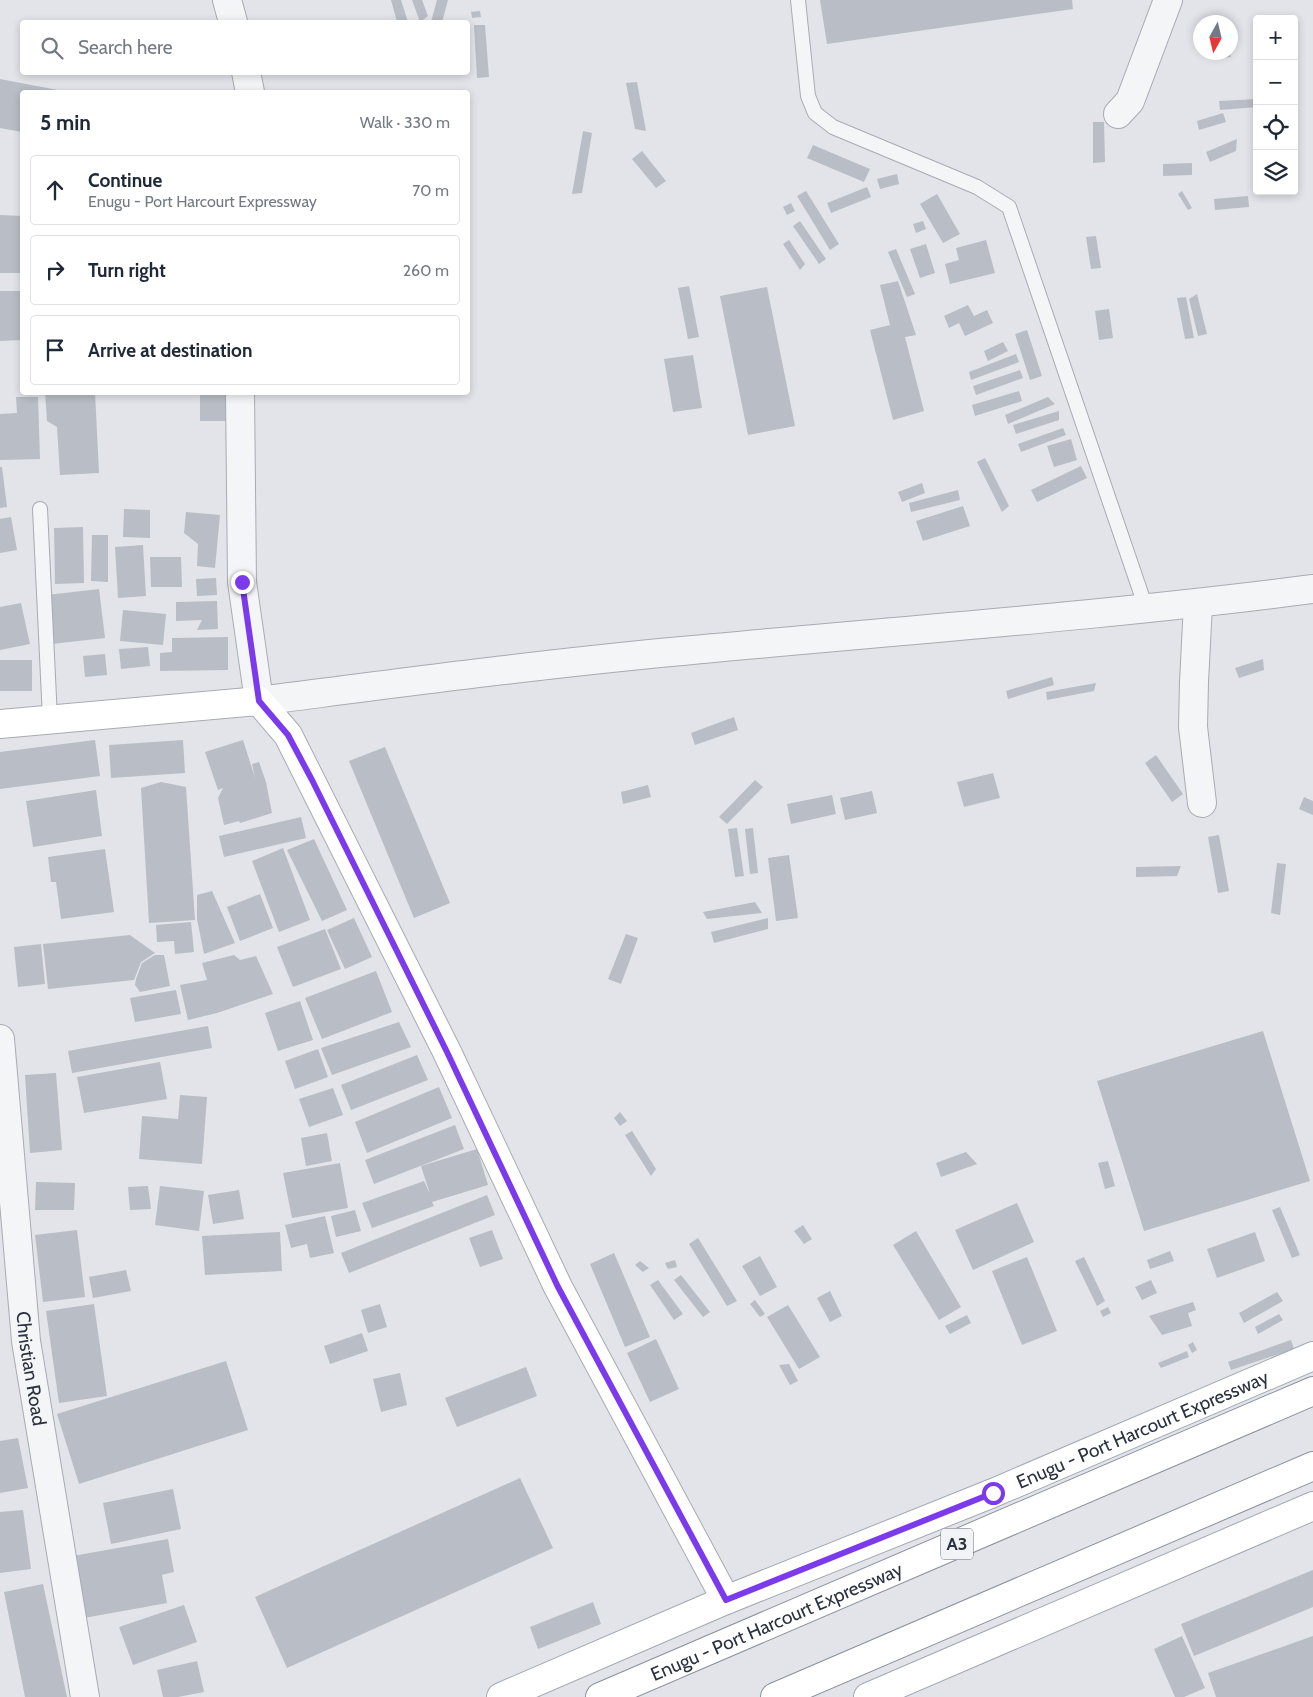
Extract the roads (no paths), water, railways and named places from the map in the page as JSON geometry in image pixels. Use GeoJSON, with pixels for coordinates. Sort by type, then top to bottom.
{"type":"FeatureCollection","features":[{"type":"Feature","properties":{"kind":"main road"},"geometry":{"type":"LineString","coordinates":[[0,724],[259,701],[288,735],[447,1052],[558,1287],[726,1600]]}},
{"type":"Feature","properties":{"kind":"main road","name":"Enugu - Port Harcourt Expressway"},"geometry":{"type":"LineString","coordinates":[[501,1697],[726,1600],[993,1493],[1313,1356]]}},
{"type":"Feature","properties":{"kind":"main road","name":"Enugu - Port Harcourt Expressway"},"geometry":{"type":"LineString","coordinates":[[600,1697],[1313,1391]]}},
{"type":"Feature","properties":{"kind":"main road"},"geometry":{"type":"LineString","coordinates":[[775,1697],[1313,1466]]}},
{"type":"Feature","properties":{"kind":"main road"},"geometry":{"type":"LineString","coordinates":[[868,1697],[1313,1506]]}},
{"type":"Feature","properties":{"kind":"street"},"geometry":{"type":"LineString","coordinates":[[226,0],[232,20]]}},
{"type":"Feature","properties":{"kind":"street"},"geometry":{"type":"LineString","coordinates":[[1118,114],[1130,101],[1168,0]]}},
{"type":"Feature","properties":{"kind":"street"},"geometry":{"type":"LineString","coordinates":[[247,75],[250,90]]}},
{"type":"Feature","properties":{"kind":"street"},"geometry":{"type":"LineString","coordinates":[[240,395],[242,582],[259,701],[456,676],[679,651],[1198,604],[1313,589]]}},
{"type":"Feature","properties":{"kind":"street"},"geometry":{"type":"LineString","coordinates":[[1198,604],[1193,727],[1202,803]]}},
{"type":"Feature","properties":{"kind":"street","name":"Christian Road"},"geometry":{"type":"LineString","coordinates":[[0,1039],[26,1341],[86,1697]]}},
{"type":"Feature","properties":{"kind":"lane"},"geometry":{"type":"LineString","coordinates":[[798,0],[808,96],[815,113],[833,127],[977,187],[1008,207],[1146,608]]}},
{"type":"Feature","properties":{"kind":"lane"},"geometry":{"type":"LineString","coordinates":[[40,509],[50,719]]}}]}
